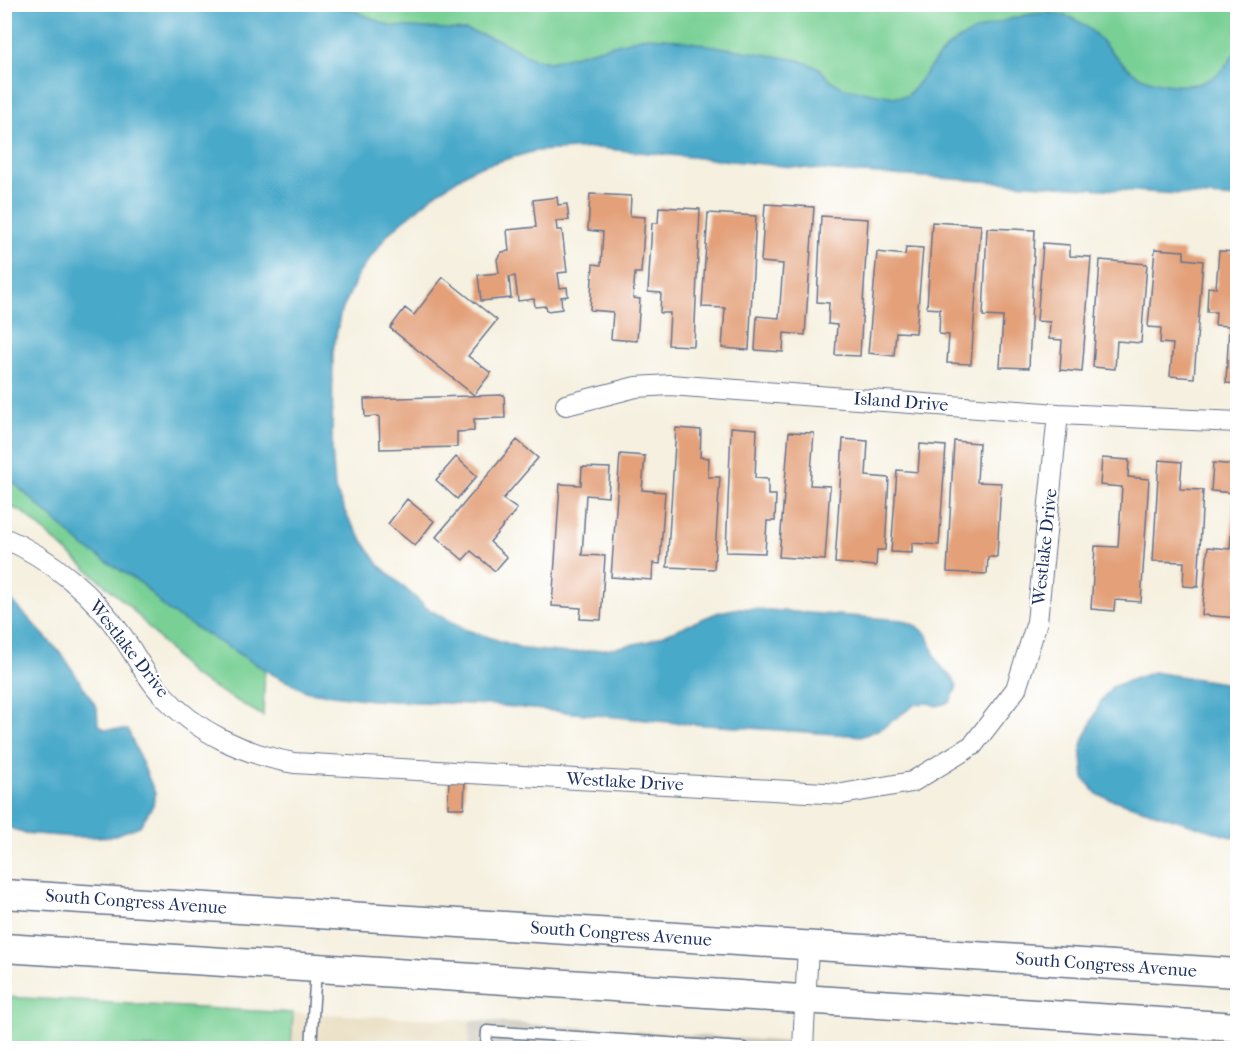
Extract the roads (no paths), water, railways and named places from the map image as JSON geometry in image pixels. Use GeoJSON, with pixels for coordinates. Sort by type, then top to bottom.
{"type":"FeatureCollection","features":[{"type":"Feature","properties":{"kind":"main road","name":"South Congress Avenue"},"geometry":{"type":"LineString","coordinates":[[4,894],[1238,973]]}},
{"type":"Feature","properties":{"kind":"main road"},"geometry":{"type":"LineString","coordinates":[[4,948],[1238,1027]]}},
{"type":"Feature","properties":{"kind":"street","name":"Island Drive"},"geometry":{"type":"LineString","coordinates":[[566,405],[636,387],[670,385],[1058,414],[1238,422]]}},
{"type":"Feature","properties":{"kind":"street","name":"Westlake Drive"},"geometry":{"type":"LineString","coordinates":[[4,538],[43,559],[89,597],[116,627],[141,669],[162,694],[187,717],[214,736],[245,750],[294,763],[842,794],[912,782],[922,776],[973,745],[1016,689],[1037,622],[1058,414]]}},
{"type":"Feature","properties":{"kind":"street"},"geometry":{"type":"LineString","coordinates":[[803,1048],[808,946]]}},
{"type":"Feature","properties":{"kind":"lane"},"geometry":{"type":"LineString","coordinates":[[311,1048],[316,968]]}},
{"type":"Feature","properties":{"kind":"lane"},"geometry":{"type":"LineString","coordinates":[[486,1048],[487,1031],[744,1046],[744,1048]]}},
{"type":"Feature","properties":{"kind":"water"},"geometry":{"type":"Polygon","coordinates":[[[4,5],[317,5],[353,10],[390,26],[466,30],[499,40],[534,59],[550,62],[644,37],[666,38],[799,60],[819,68],[830,80],[844,88],[895,97],[907,96],[942,53],[956,41],[991,25],[1020,17],[1033,14],[1057,14],[1070,17],[1090,29],[1136,74],[1161,83],[1189,85],[1208,80],[1224,68],[1237,49],[1237,198],[834,171],[597,148],[535,151],[473,169],[435,194],[388,234],[359,273],[340,315],[333,351],[332,448],[335,489],[349,520],[379,565],[428,609],[464,629],[525,649],[568,653],[614,648],[649,641],[719,612],[740,608],[903,620],[927,635],[935,657],[957,686],[950,702],[937,706],[928,703],[916,704],[882,728],[863,736],[678,723],[492,705],[373,700],[308,692],[272,674],[168,611],[142,584],[84,547],[5,475],[4,5]]]}},
{"type":"Feature","properties":{"kind":"water"},"geometry":{"type":"Polygon","coordinates":[[[5,593],[64,657],[97,708],[98,724],[105,729],[128,730],[155,793],[153,805],[140,826],[110,837],[73,837],[23,833],[5,826],[5,593]]]}},
{"type":"Feature","properties":{"kind":"water"},"geometry":{"type":"Polygon","coordinates":[[[1153,672],[1237,685],[1237,839],[1098,795],[1084,779],[1081,746],[1101,701],[1112,687],[1153,672]]]}}]}
